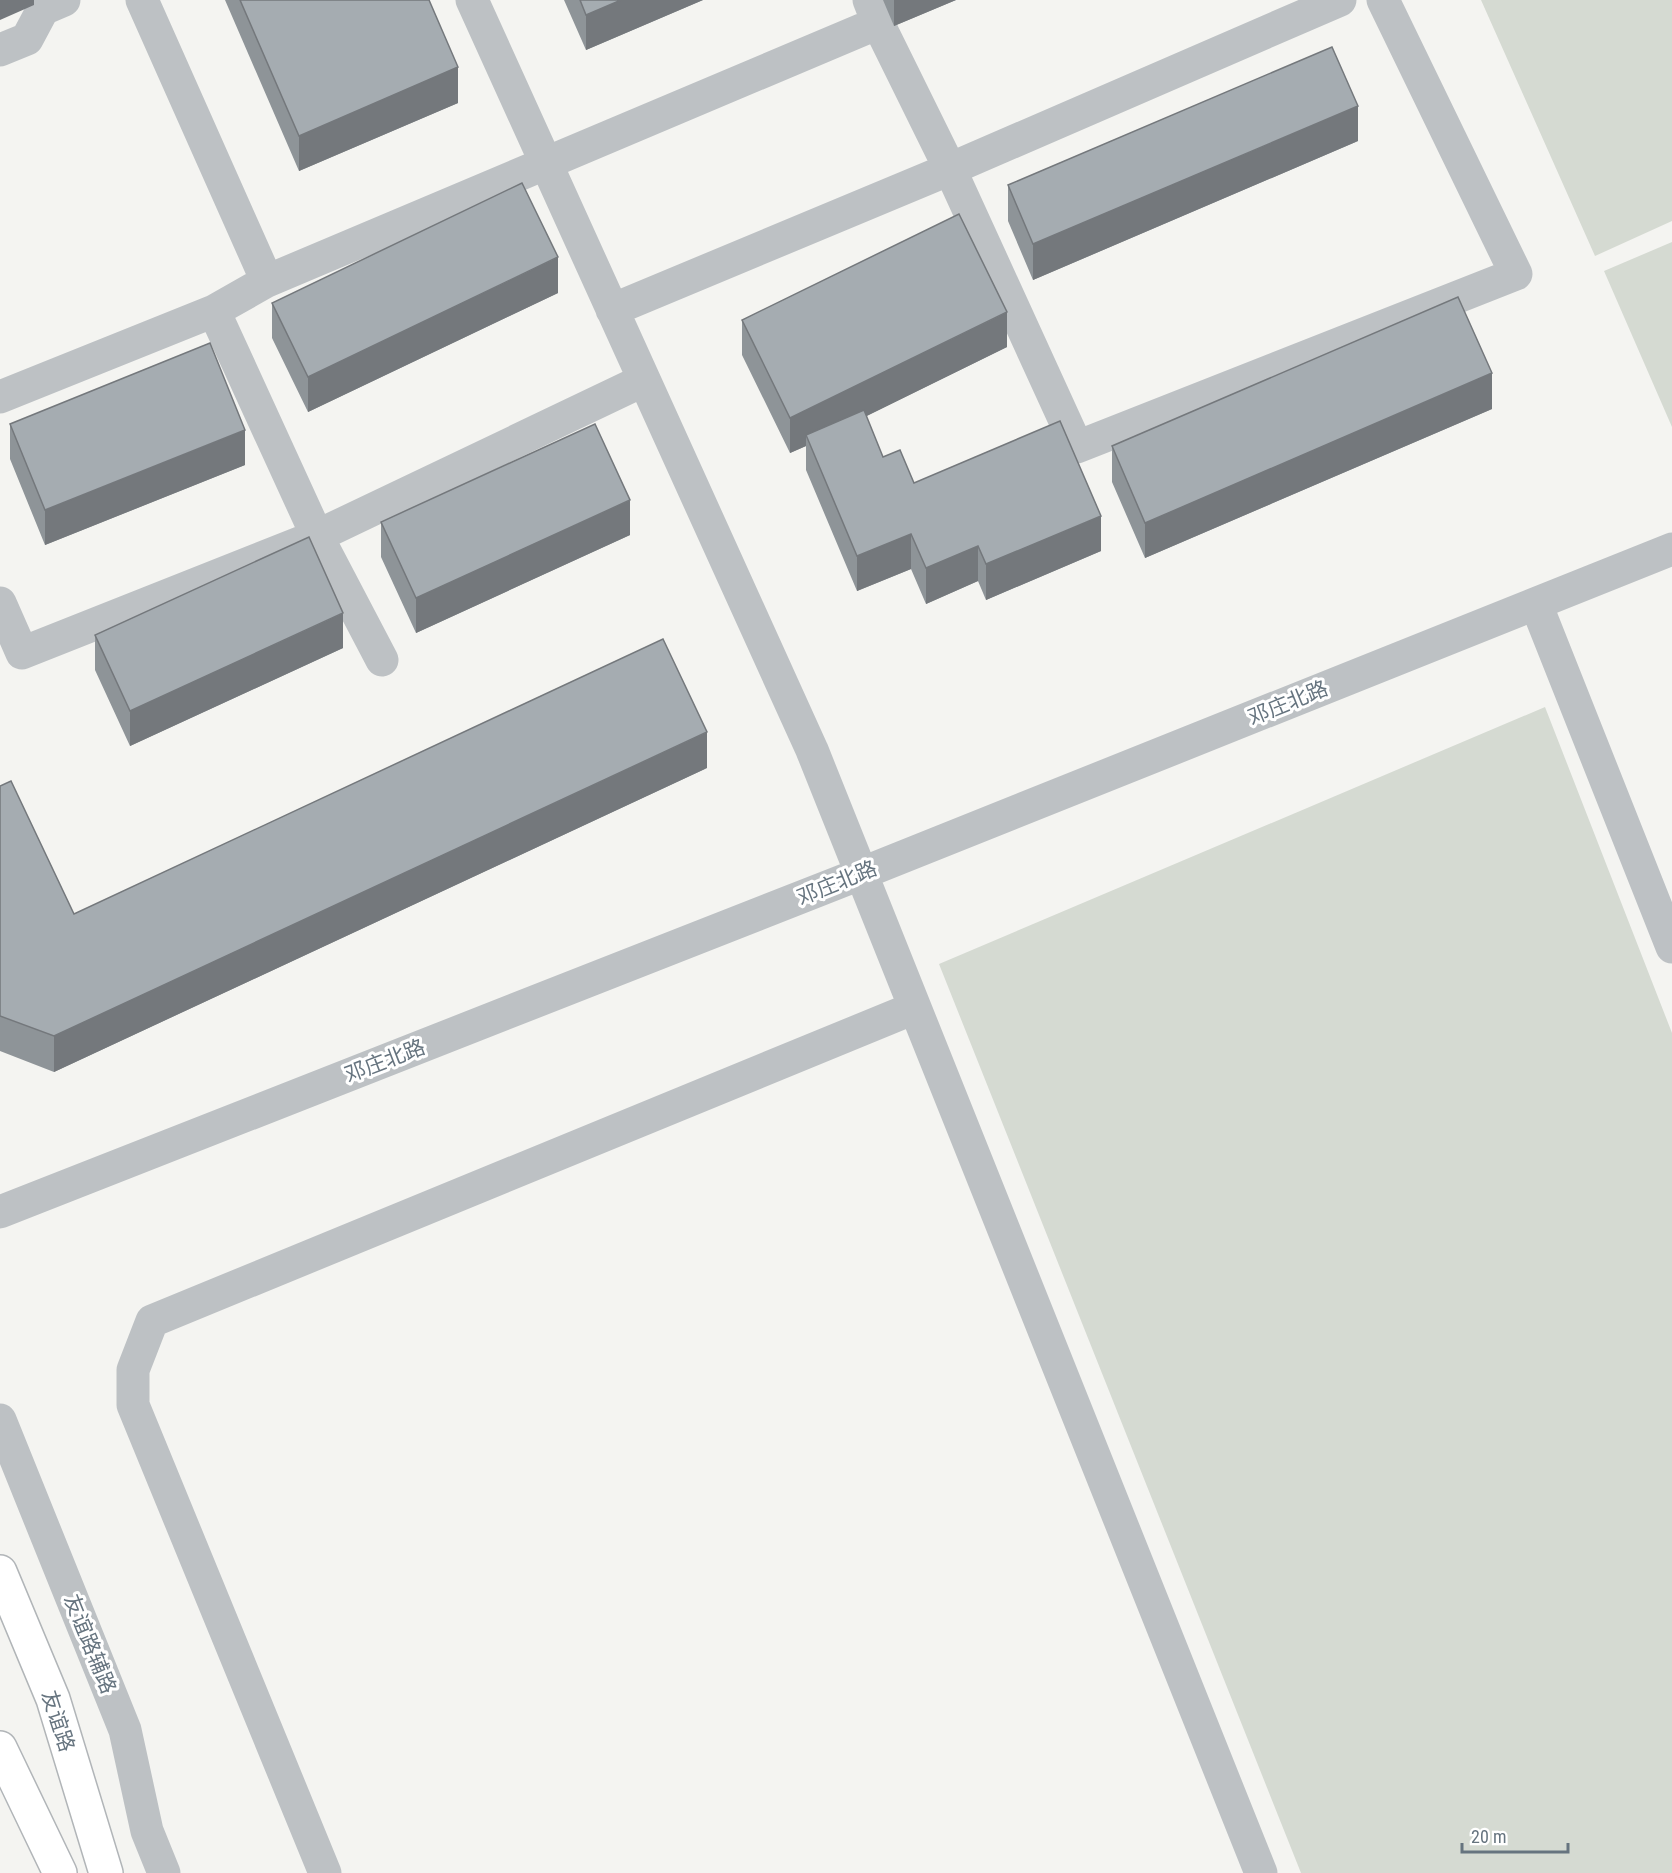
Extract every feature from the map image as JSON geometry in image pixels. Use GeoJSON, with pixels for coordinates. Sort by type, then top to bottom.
{"type":"FeatureCollection","features":[{"type":"Feature","properties":{"kind":"main road","name":"友谊路"},"geometry":{"type":"LineString","coordinates":[[0,1572],[53,1699],[106,1873]]}},
{"type":"Feature","properties":{"kind":"main road"},"geometry":{"type":"LineString","coordinates":[[0,1748],[60,1873]]}},
{"type":"Feature","properties":{"kind":"street"},"geometry":{"type":"LineString","coordinates":[[0,50],[27,39],[43,9],[64,0]]}},
{"type":"Feature","properties":{"kind":"street"},"geometry":{"type":"LineString","coordinates":[[142,0],[267,281]]}},
{"type":"Feature","properties":{"kind":"street"},"geometry":{"type":"LineString","coordinates":[[472,0],[812,750],[1262,1873]]}},
{"type":"Feature","properties":{"kind":"street"},"geometry":{"type":"LineString","coordinates":[[612,310],[950,169],[1340,0]]}},
{"type":"Feature","properties":{"kind":"street"},"geometry":{"type":"LineString","coordinates":[[0,397],[214,311],[267,281],[545,162],[874,12],[950,169],[1077,447],[1516,274],[1383,0]]}},
{"type":"Feature","properties":{"kind":"street"},"geometry":{"type":"LineString","coordinates":[[214,311],[317,536],[382,660]]}},
{"type":"Feature","properties":{"kind":"street"},"geometry":{"type":"LineString","coordinates":[[0,603],[22,653],[317,536],[644,380]]}},
{"type":"Feature","properties":{"kind":"street","name":"邓庄北路"},"geometry":{"type":"LineString","coordinates":[[0,1212],[860,874],[1672,549]]}},
{"type":"Feature","properties":{"kind":"street"},"geometry":{"type":"LineString","coordinates":[[1536,604],[1672,947]]}},
{"type":"Feature","properties":{"kind":"street"},"geometry":{"type":"LineString","coordinates":[[325,1873],[133,1405],[133,1370],[152,1321],[914,1008]]}},
{"type":"Feature","properties":{"kind":"street","name":"友谊路辅路"},"geometry":{"type":"LineString","coordinates":[[0,1420],[125,1730],[147,1831],[164,1873]]}},
{"type":"Feature","properties":{"kind":"shaded area"},"geometry":{"type":"Polygon","coordinates":[[[1481,0],[1672,0],[1672,221],[1595,256],[1481,0]]]}},
{"type":"Feature","properties":{"kind":"shaded area"},"geometry":{"type":"Polygon","coordinates":[[[1672,242],[1672,427],[1604,271],[1672,242]]]}},
{"type":"Feature","properties":{"kind":"shaded area"},"geometry":{"type":"Polygon","coordinates":[[[1545,707],[1672,1033],[1672,1873],[1301,1873],[939,964],[1545,707]]]}},
{"type":"Feature","properties":{"kind":"building"},"geometry":{"type":"Polygon","coordinates":[[[240,0],[429,0],[458,67],[299,136],[240,0]]]}},
{"type":"Feature","properties":{"kind":"building"},"geometry":{"type":"Polygon","coordinates":[[[580,0],[621,0],[586,15],[580,0]]]}},
{"type":"Feature","properties":{"kind":"building"},"geometry":{"type":"Polygon","coordinates":[[[1332,47],[1358,106],[1033,244],[1008,185],[1332,47]]]}},
{"type":"Feature","properties":{"kind":"building"},"geometry":{"type":"Polygon","coordinates":[[[522,183],[558,257],[308,377],[272,303],[522,183]]]}},
{"type":"Feature","properties":{"kind":"building"},"geometry":{"type":"Polygon","coordinates":[[[959,214],[1007,312],[790,418],[742,320],[959,214]]]}},
{"type":"Feature","properties":{"kind":"building"},"geometry":{"type":"Polygon","coordinates":[[[1458,297],[1492,373],[1145,523],[1112,446],[1458,297]]]}},
{"type":"Feature","properties":{"kind":"building"},"geometry":{"type":"Polygon","coordinates":[[[210,343],[245,430],[45,510],[10,424],[210,343]]]}},
{"type":"Feature","properties":{"kind":"building"},"geometry":{"type":"Polygon","coordinates":[[[864,410],[883,457],[900,450],[914,483],[1060,421],[1101,516],[986,564],[978,546],[926,568],[911,534],[857,556],[806,435],[864,410]]]}},
{"type":"Feature","properties":{"kind":"building"},"geometry":{"type":"Polygon","coordinates":[[[595,424],[630,500],[416,598],[381,522],[595,424]]]}},
{"type":"Feature","properties":{"kind":"building"},"geometry":{"type":"Polygon","coordinates":[[[309,537],[343,613],[130,711],[95,635],[309,537]]]}},
{"type":"Feature","properties":{"kind":"building"},"geometry":{"type":"Polygon","coordinates":[[[663,639],[707,732],[54,1036],[0,1016],[0,786],[11,781],[74,914],[663,639]]]}}]}
